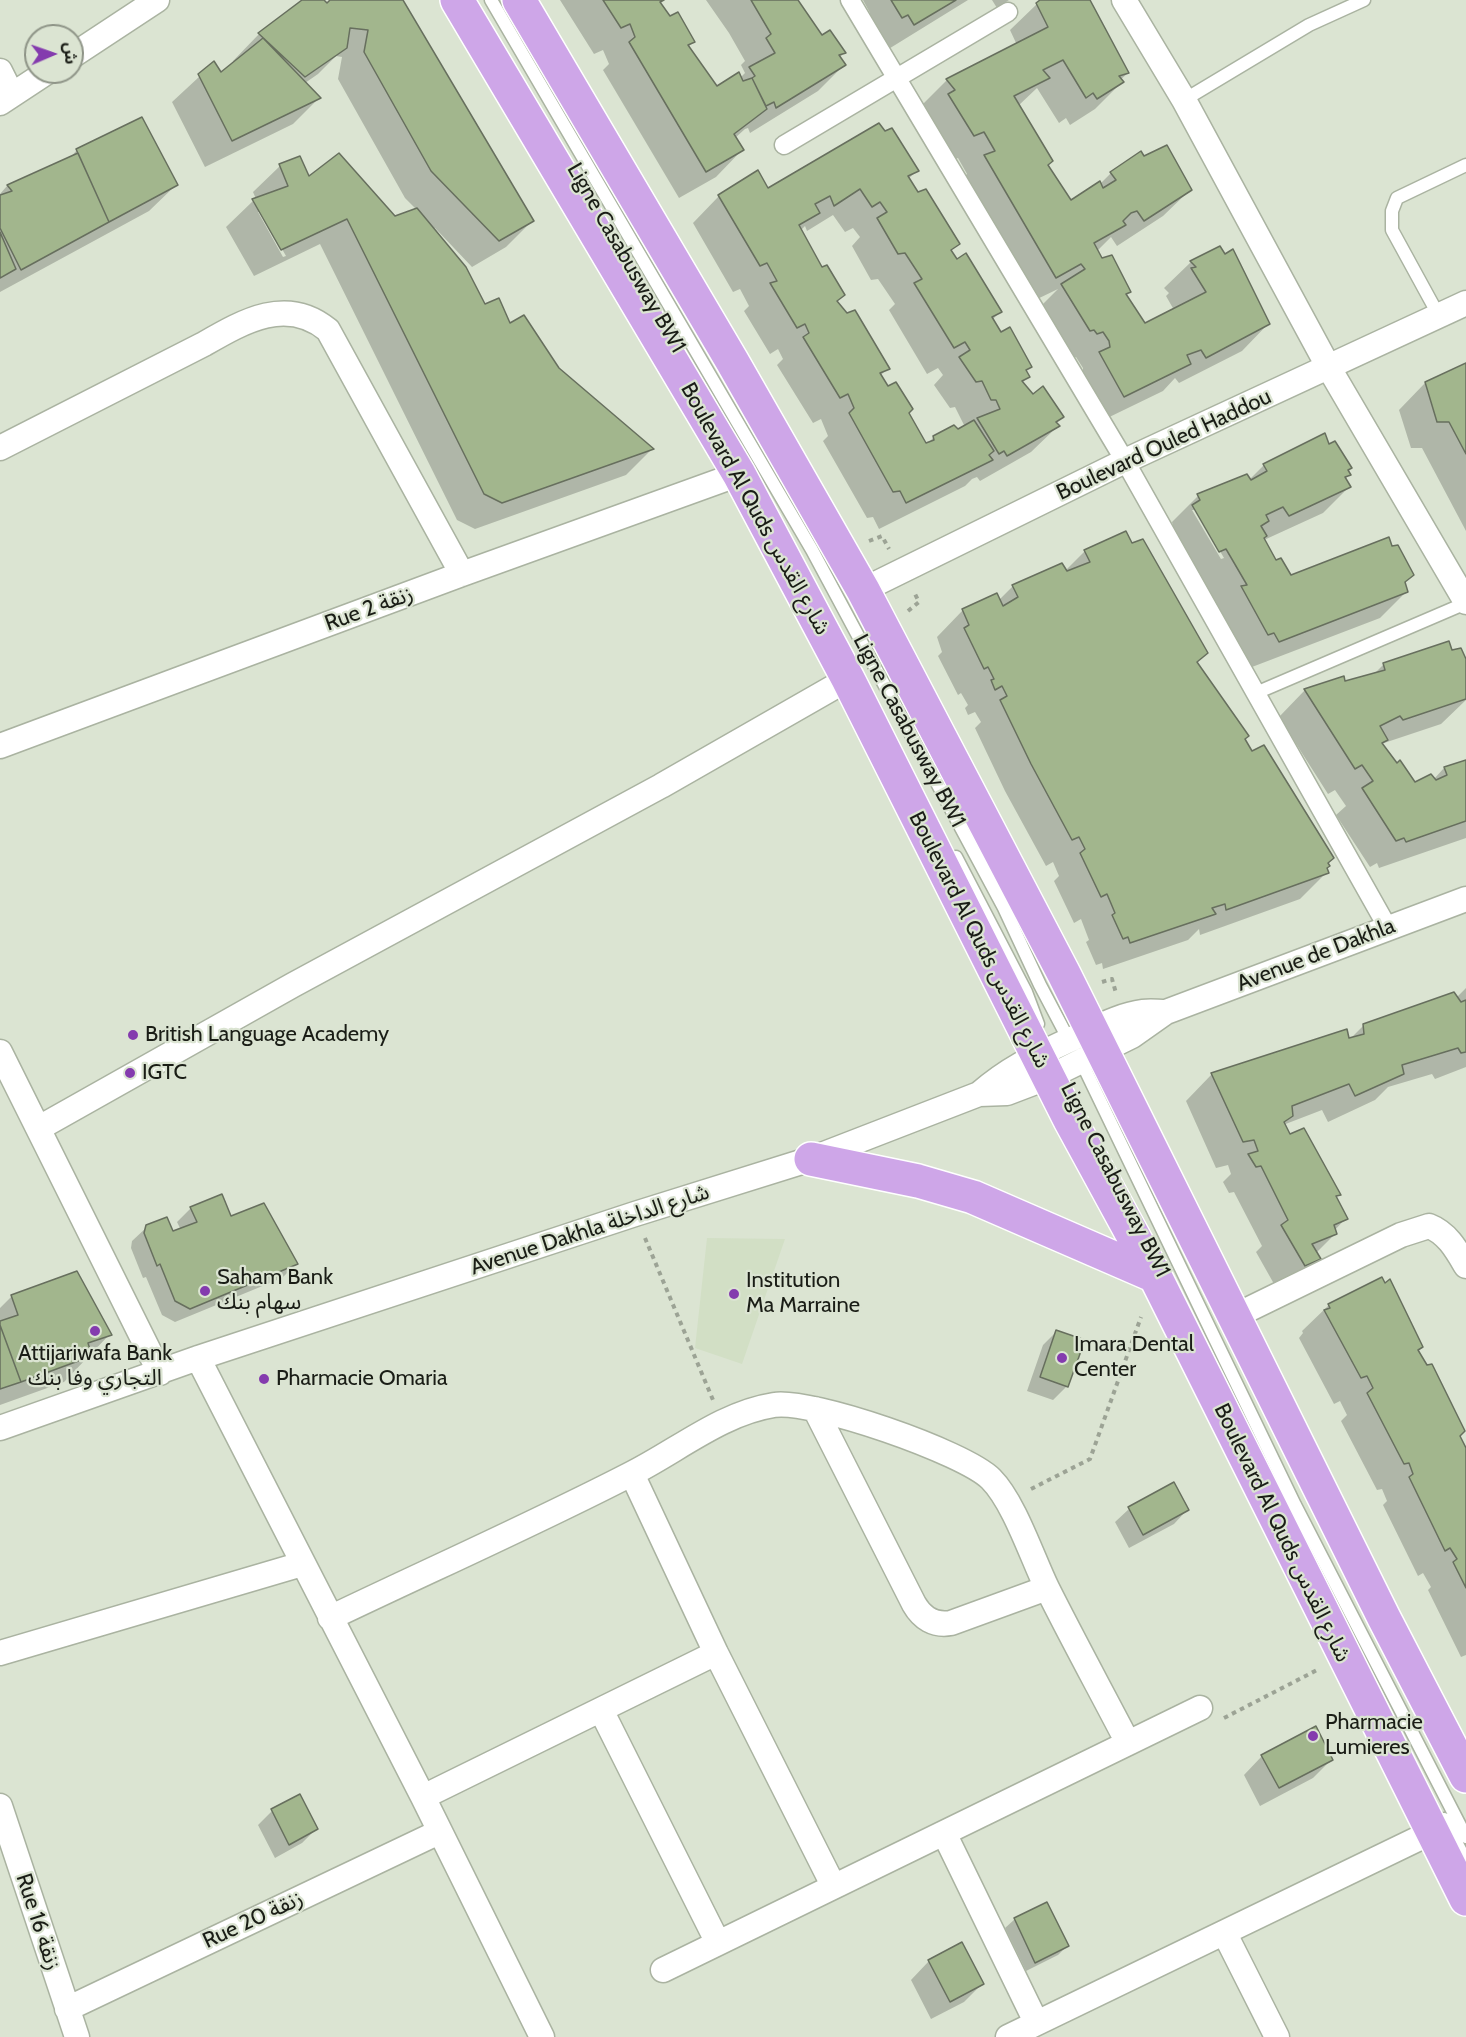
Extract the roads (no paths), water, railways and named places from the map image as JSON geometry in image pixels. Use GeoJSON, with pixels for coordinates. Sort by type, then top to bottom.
{"type":"FeatureCollection","features":[{"type":"Feature","properties":{"kind":"main road","name":"Boulevard Al Quds شارع القدس"},"geometry":{"type":"LineString","coordinates":[[457,0],[740,474],[848,680],[1067,1055],[1233,1317],[1466,1776]]}},
{"type":"Feature","properties":{"kind":"main road","name":"Boulevard Al Quds شارع القدس"},"geometry":{"type":"LineString","coordinates":[[519,0],[732,361],[863,590],[1067,1055],[1070,1120],[1155,1276],[1466,1899]]}},
{"type":"Feature","properties":{"kind":"main road"},"geometry":{"type":"LineString","coordinates":[[811,1159],[918,1181],[973,1197],[1155,1276]]}},
{"type":"Feature","properties":{"kind":"street"},"geometry":{"type":"LineString","coordinates":[[84,48],[157,0]]}},
{"type":"Feature","properties":{"kind":"street"},"geometry":{"type":"LineString","coordinates":[[850,0],[1125,462],[1388,927]]}},
{"type":"Feature","properties":{"kind":"street"},"geometry":{"type":"LineString","coordinates":[[1124,0],[1184,100],[1329,368],[1466,603]]}},
{"type":"Feature","properties":{"kind":"street"},"geometry":{"type":"LineString","coordinates":[[784,145],[1008,12]]}},
{"type":"Feature","properties":{"kind":"street"},"geometry":{"type":"LineString","coordinates":[[0,71],[6,99],[29,84]]}},
{"type":"Feature","properties":{"kind":"street","name":"Boulevard Ouled Haddou"},"geometry":{"type":"LineString","coordinates":[[863,590],[1125,462],[1466,303]]}},
{"type":"Feature","properties":{"kind":"street"},"geometry":{"type":"LineString","coordinates":[[0,447],[259,315],[279,313],[302,315],[316,320],[328,330],[462,574]]}},
{"type":"Feature","properties":{"kind":"street","name":"Rue 2 زنقة"},"geometry":{"type":"LineString","coordinates":[[0,747],[462,574],[740,474]]}},
{"type":"Feature","properties":{"kind":"street"},"geometry":{"type":"LineString","coordinates":[[39,1128],[293,985],[661,786],[848,680]]}},
{"type":"Feature","properties":{"kind":"street","name":"Avenue de Dakhla"},"geometry":{"type":"LineString","coordinates":[[1067,1055],[1123,1017],[1144,1012],[1166,1012],[1466,899]]}},
{"type":"Feature","properties":{"kind":"street"},"geometry":{"type":"LineString","coordinates":[[0,1052],[160,1373]]}},
{"type":"Feature","properties":{"kind":"street","name":"Avenue Dakhla شارع الداخلة"},"geometry":{"type":"LineString","coordinates":[[0,1428],[198,1358],[635,1214],[811,1159],[979,1094],[999,1076],[1067,1055]]}},
{"type":"Feature","properties":{"kind":"street"},"geometry":{"type":"LineString","coordinates":[[1233,1317],[1401,1235],[1429,1226],[1438,1229],[1451,1242],[1466,1266]]}},
{"type":"Feature","properties":{"kind":"street"},"geometry":{"type":"LineString","coordinates":[[198,1358],[423,1797],[542,2037]]}},
{"type":"Feature","properties":{"kind":"street"},"geometry":{"type":"LineString","coordinates":[[330,1618],[632,1474],[722,1423],[762,1407],[778,1404],[794,1405],[815,1409],[904,1436],[954,1456],[990,1478],[1007,1501],[1047,1588],[1128,1743]]}},
{"type":"Feature","properties":{"kind":"street"},"geometry":{"type":"LineString","coordinates":[[815,1409],[914,1604],[924,1617],[936,1624],[951,1623],[1047,1588]]}},
{"type":"Feature","properties":{"kind":"street"},"geometry":{"type":"LineString","coordinates":[[632,1474],[716,1653],[833,1885]]}},
{"type":"Feature","properties":{"kind":"street"},"geometry":{"type":"LineString","coordinates":[[0,1653],[302,1563]]}},
{"type":"Feature","properties":{"kind":"street"},"geometry":{"type":"LineString","coordinates":[[423,1797],[716,1653]]}},
{"type":"Feature","properties":{"kind":"street"},"geometry":{"type":"LineString","coordinates":[[663,1970],[833,1885],[1200,1708]]}},
{"type":"Feature","properties":{"kind":"street"},"geometry":{"type":"LineString","coordinates":[[601,1710],[718,1943]]}},
{"type":"Feature","properties":{"kind":"street","name":"Rue 16 زنقة"},"geometry":{"type":"LineString","coordinates":[[0,1806],[77,2037]]}},
{"type":"Feature","properties":{"kind":"street","name":"Rue 20 زنقة"},"geometry":{"type":"LineString","coordinates":[[67,2009],[439,1832]]}},
{"type":"Feature","properties":{"kind":"street"},"geometry":{"type":"LineString","coordinates":[[1008,2037],[1225,1934],[1431,1832]]}},
{"type":"Feature","properties":{"kind":"street"},"geometry":{"type":"LineString","coordinates":[[944,1833],[1036,2022]]}},
{"type":"Feature","properties":{"kind":"street"},"geometry":{"type":"LineString","coordinates":[[1225,1934],[1277,2037]]}},
{"type":"Feature","properties":{"kind":"lane","name":"Ligne Casabusway BW1"},"geometry":{"type":"LineString","coordinates":[[490,0],[812,550],[1004,908],[1040,986],[1067,1055],[1466,1862]]}},
{"type":"Feature","properties":{"kind":"lane"},"geometry":{"type":"LineString","coordinates":[[1184,100],[1310,25],[1364,0]]}},
{"type":"Feature","properties":{"kind":"lane"},"geometry":{"type":"LineString","coordinates":[[1439,316],[1392,230],[1392,211],[1397,198],[1466,165]]}},
{"type":"Feature","properties":{"kind":"lane","name":"Ligne Casabusway BW1"},"geometry":{"type":"LineString","coordinates":[[657,312],[788,538]]}},
{"type":"Feature","properties":{"kind":"lane"},"geometry":{"type":"LineString","coordinates":[[1256,693],[1466,603]]}},
{"type":"Feature","properties":{"kind":"lane","name":"Ligne Casabusway BW1"},"geometry":{"type":"LineString","coordinates":[[949,843],[1026,992],[1067,1055],[1466,1837]]}},
{"type":"Feature","properties":{"kind":"place","name":"British Language Academy"},"geometry":{"type":"Point","coordinates":[133,1035]}},
{"type":"Feature","properties":{"kind":"place","name":"IGTC"},"geometry":{"type":"Point","coordinates":[130,1073]}},
{"type":"Feature","properties":{"kind":"place","name":"Saham Bank سهام بنك"},"geometry":{"type":"Point","coordinates":[205,1291]}},
{"type":"Feature","properties":{"kind":"place","name":"Institution Ma Marraine"},"geometry":{"type":"Point","coordinates":[734,1294]}},
{"type":"Feature","properties":{"kind":"place","name":"Attijariwafa Bank التجاري وفا بنك"},"geometry":{"type":"Point","coordinates":[95,1331]}},
{"type":"Feature","properties":{"kind":"place","name":"Imara Dental Center"},"geometry":{"type":"Point","coordinates":[1062,1358]}},
{"type":"Feature","properties":{"kind":"place","name":"Pharmacie Omaria"},"geometry":{"type":"Point","coordinates":[264,1379]}},
{"type":"Feature","properties":{"kind":"place","name":"Pharmacie Lumieres"},"geometry":{"type":"Point","coordinates":[1313,1736]}}]}
